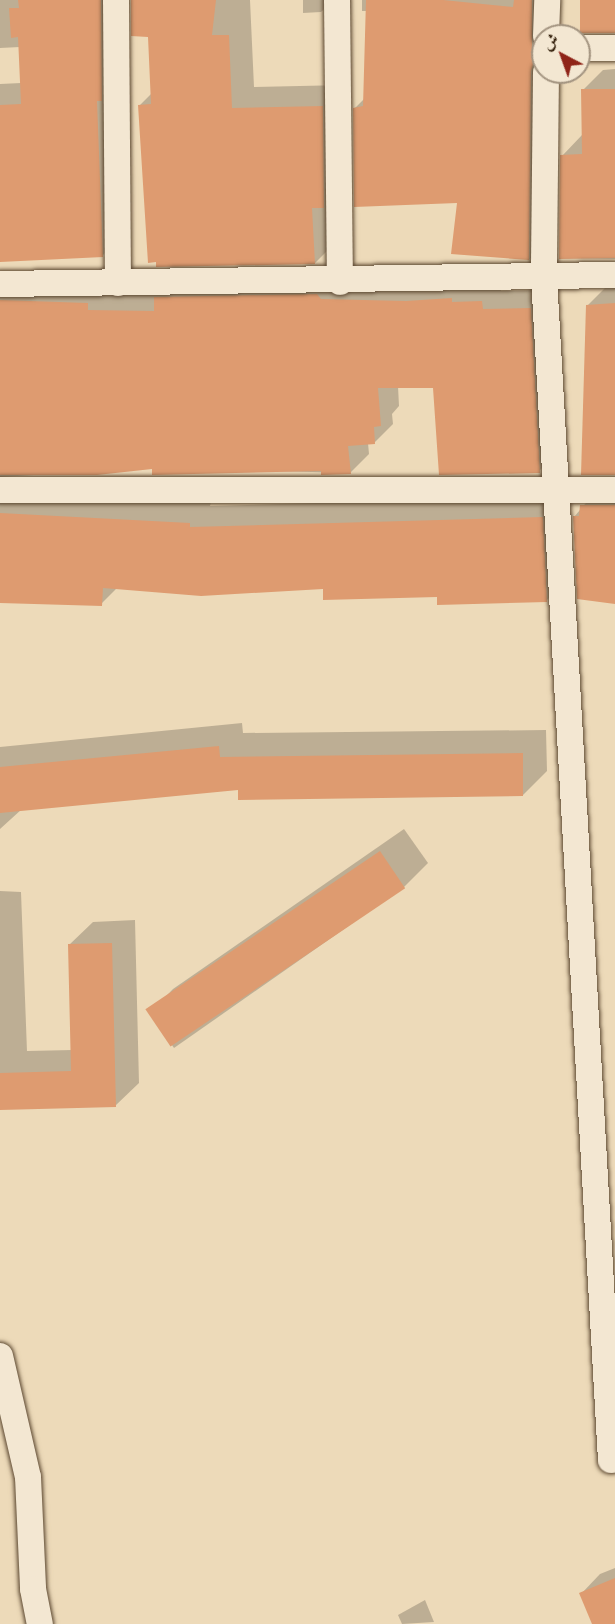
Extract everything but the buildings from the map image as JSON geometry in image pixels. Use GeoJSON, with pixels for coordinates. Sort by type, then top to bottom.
{"type":"FeatureCollection","features":[{"type":"Feature","properties":{"kind":"street"},"geometry":{"type":"LineString","coordinates":[[116,0],[118,284]]}},
{"type":"Feature","properties":{"kind":"street"},"geometry":{"type":"LineString","coordinates":[[337,0],[340,282]]}},
{"type":"Feature","properties":{"kind":"street"},"geometry":{"type":"LineString","coordinates":[[546,24],[547,0]]}},
{"type":"Feature","properties":{"kind":"street"},"geometry":{"type":"LineString","coordinates":[[591,48],[615,48]]}},
{"type":"Feature","properties":{"kind":"street"},"geometry":{"type":"LineString","coordinates":[[546,84],[544,277],[611,1460]]}},
{"type":"Feature","properties":{"kind":"street"},"geometry":{"type":"LineString","coordinates":[[0,284],[340,282],[615,275]]}},
{"type":"Feature","properties":{"kind":"street"},"geometry":{"type":"LineString","coordinates":[[0,490],[615,490]]}},
{"type":"Feature","properties":{"kind":"street"},"geometry":{"type":"LineString","coordinates":[[0,1356],[28,1477],[33,1589],[40,1624]]}}]}
